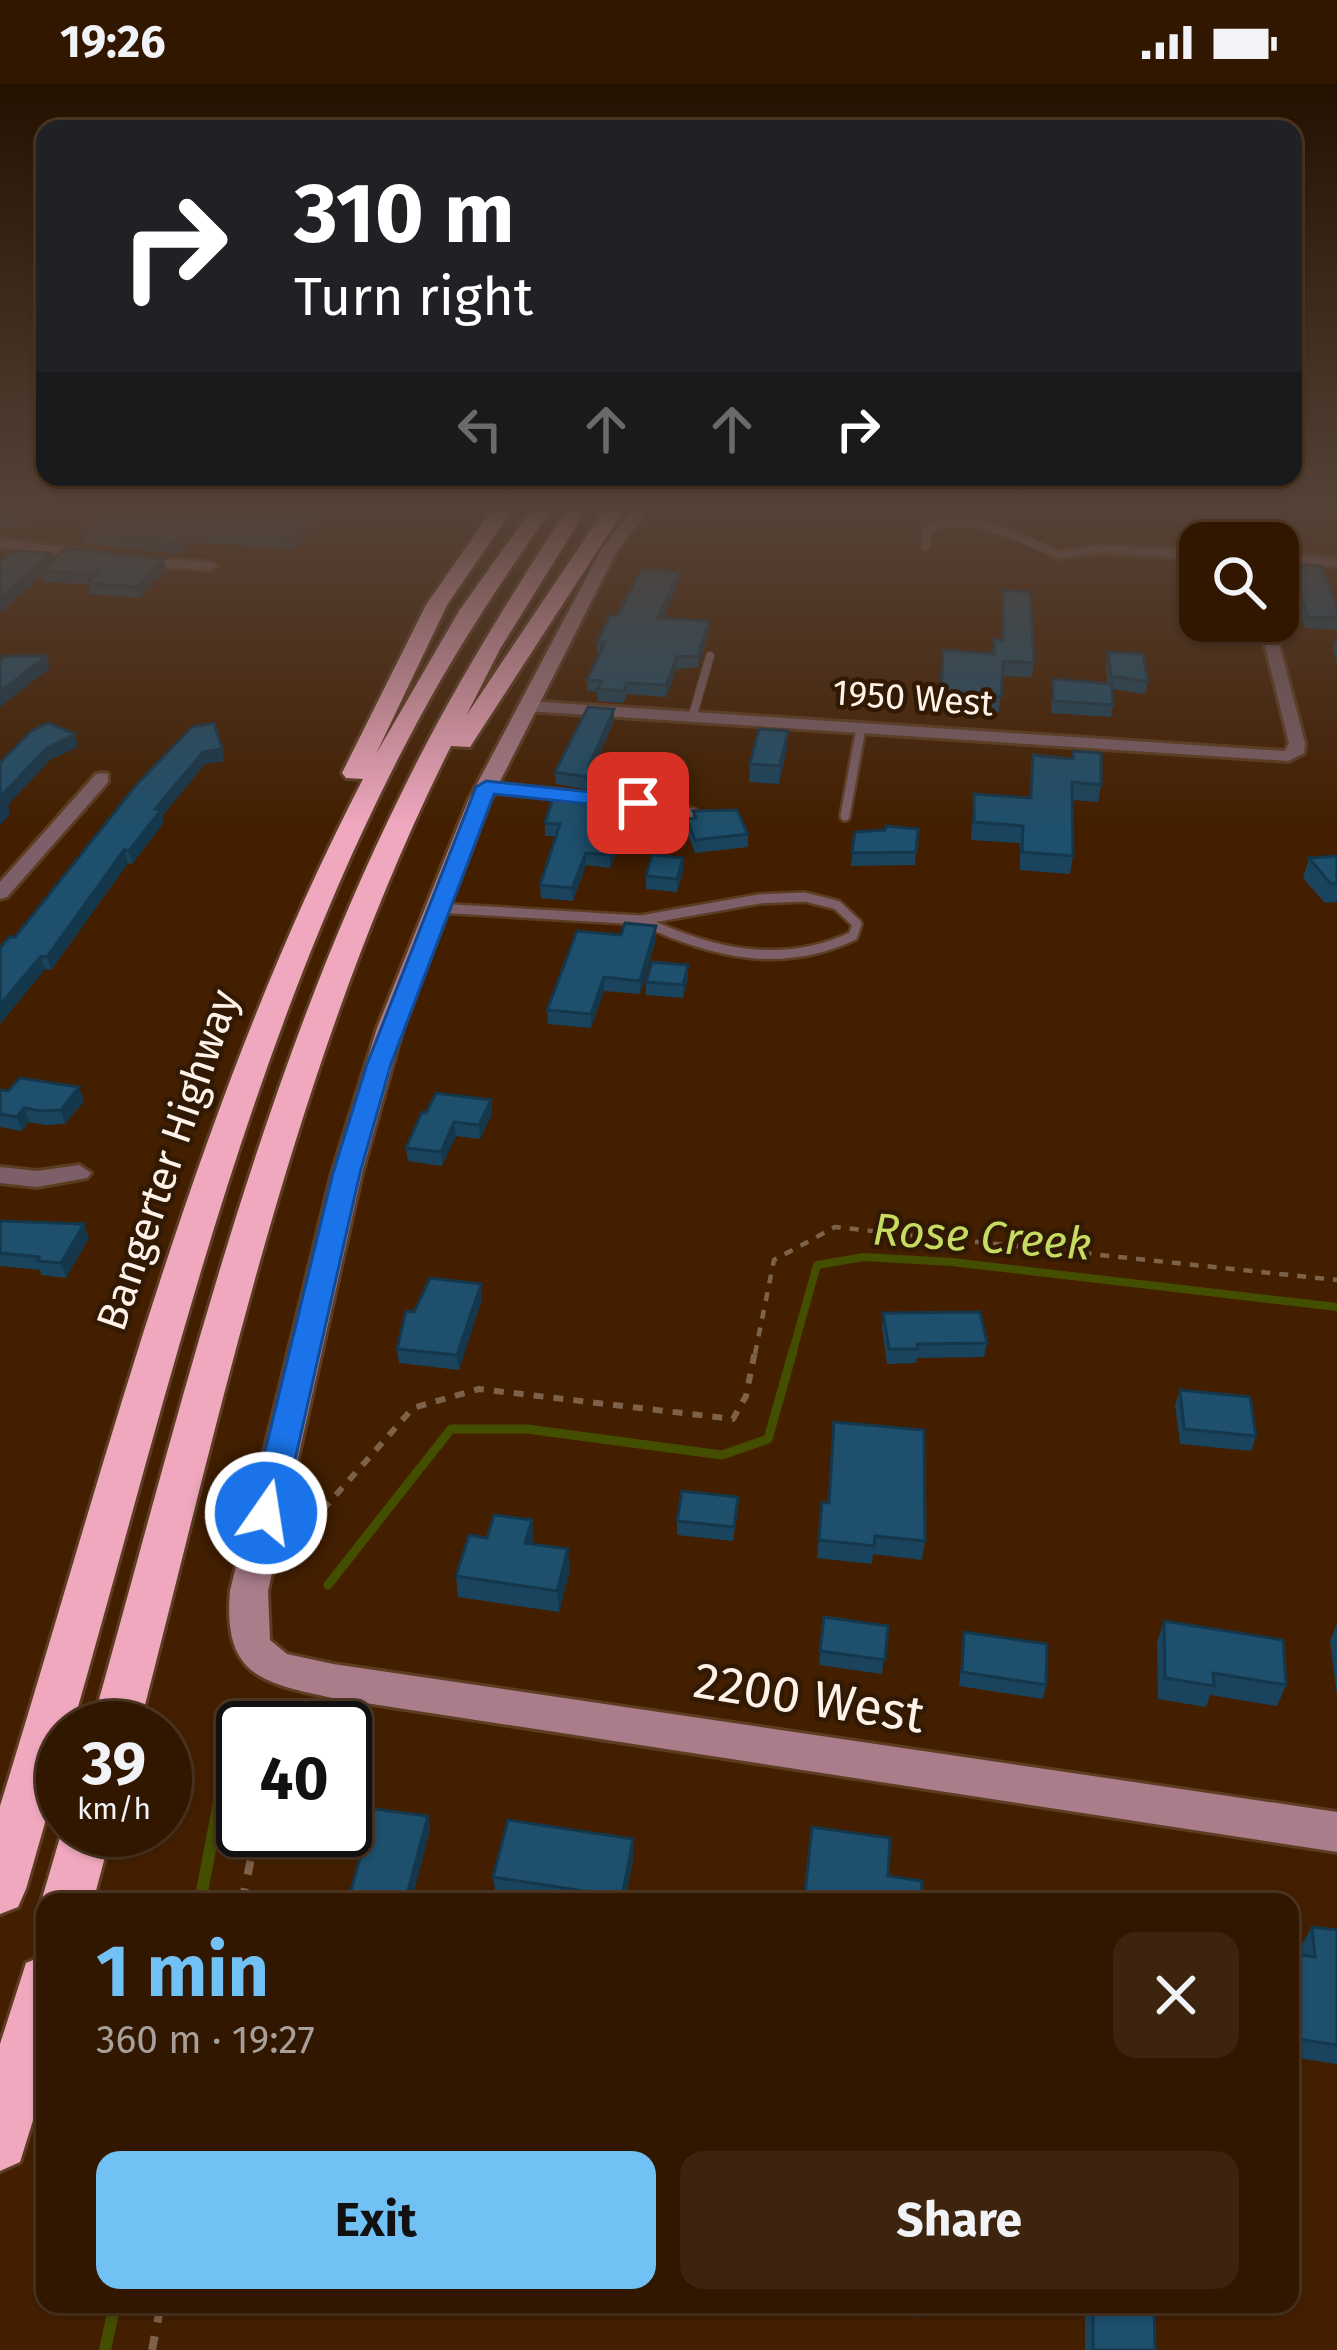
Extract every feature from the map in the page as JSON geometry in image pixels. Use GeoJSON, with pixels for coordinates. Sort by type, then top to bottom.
{"type":"FeatureCollection","features":[{"type":"Feature","properties":{"kind":"highway"},"geometry":{"type":"LineString","coordinates":[[300,948],[333,826],[404,659],[429,616]]}},
{"type":"Feature","properties":{"kind":"highway","name":"Bangerter Highway"},"geometry":{"type":"LineString","coordinates":[[0,1889],[207,1199],[300,948],[362,808],[413,710],[473,616]]}},
{"type":"Feature","properties":{"kind":"highway"},"geometry":{"type":"LineString","coordinates":[[122,1701],[259,1209],[300,1082],[373,890],[466,690],[508,616]]}},
{"type":"Feature","properties":{"kind":"highway"},"geometry":{"type":"LineString","coordinates":[[373,890],[429,792],[545,616]]}},
{"type":"Feature","properties":{"kind":"highway"},"geometry":{"type":"LineString","coordinates":[[70,1893],[80,1857]]}},
{"type":"Feature","properties":{"kind":"highway"},"geometry":{"type":"LineString","coordinates":[[0,2142],[36,2014]]}},
{"type":"Feature","properties":{"kind":"street"},"geometry":{"type":"LineString","coordinates":[[436,908],[486,787],[574,616]]}},
{"type":"Feature","properties":{"kind":"street","name":"1950 West"},"geometry":{"type":"LineString","coordinates":[[527,706],[1294,755],[1297,743],[1271,642]]}},
{"type":"Feature","properties":{"kind":"street"},"geometry":{"type":"LineString","coordinates":[[0,893],[102,778]]}},
{"type":"Feature","properties":{"kind":"street","name":"2200 West"},"geometry":{"type":"LineString","coordinates":[[436,908],[390,1028],[346,1173],[249,1591],[247,1632],[252,1652],[266,1666],[334,1681],[1337,1832]]}},
{"type":"Feature","properties":{"kind":"street"},"geometry":{"type":"LineString","coordinates":[[0,1175],[37,1179],[79,1173]]}},
{"type":"Feature","properties":{"kind":"lane"},"geometry":{"type":"LineString","coordinates":[[692,718],[710,656]]}},
{"type":"Feature","properties":{"kind":"lane"},"geometry":{"type":"LineString","coordinates":[[845,815],[861,728]]}},
{"type":"Feature","properties":{"kind":"lane"},"geometry":{"type":"LineString","coordinates":[[486,787],[584,797]]}},
{"type":"Feature","properties":{"kind":"lane"},"geometry":{"type":"LineString","coordinates":[[604,799],[693,813]]}},
{"type":"Feature","properties":{"kind":"lane"},"geometry":{"type":"LineString","coordinates":[[436,908],[641,920],[752,899],[786,898],[827,901],[846,909],[857,924],[853,936],[835,947],[748,956],[710,951],[641,920]]}},
{"type":"Feature","properties":{"kind":"path"},"geometry":{"type":"LineString","coordinates":[[288,1549],[413,1408],[478,1390],[733,1419],[746,1396],[774,1260],[836,1227],[1337,1280]]}},
{"type":"Feature","properties":{"kind":"path"},"geometry":{"type":"LineString","coordinates":[[244,1893],[251,1857]]}},
{"type":"Feature","properties":{"kind":"path"},"geometry":{"type":"LineString","coordinates":[[152,2350],[159,2313]]}},
{"type":"Feature","properties":{"kind":"building"},"geometry":{"type":"Polygon","coordinates":[[[610,616],[709,621],[698,656],[677,657],[666,685],[627,683],[623,691],[597,689],[602,681],[587,680],[605,642],[597,642],[610,616]]]}},
{"type":"Feature","properties":{"kind":"building"},"geometry":{"type":"Polygon","coordinates":[[[1003,616],[1031,616],[1034,663],[1003,661],[1001,697],[941,692],[943,650],[994,654],[994,639],[1003,640],[1003,616]]]}},
{"type":"Feature","properties":{"kind":"building"},"geometry":{"type":"Polygon","coordinates":[[[1108,652],[1143,654],[1148,682],[1111,676],[1108,652]]]}},
{"type":"Feature","properties":{"kind":"building"},"geometry":{"type":"Polygon","coordinates":[[[4,656],[47,656],[0,692],[4,656]]]}},
{"type":"Feature","properties":{"kind":"building"},"geometry":{"type":"Polygon","coordinates":[[[1053,679],[1112,684],[1113,705],[1053,701],[1053,679]]]}},
{"type":"Feature","properties":{"kind":"building"},"geometry":{"type":"Polygon","coordinates":[[[588,707],[614,709],[589,766],[618,768],[612,781],[555,772],[588,707]]]}},
{"type":"Feature","properties":{"kind":"building"},"geometry":{"type":"Polygon","coordinates":[[[48,723],[75,734],[47,748],[0,797],[0,763],[31,731],[48,723]]]}},
{"type":"Feature","properties":{"kind":"building"},"geometry":{"type":"Polygon","coordinates":[[[214,723],[222,749],[203,752],[155,809],[161,810],[129,851],[124,850],[47,957],[41,956],[0,1005],[0,948],[15,937],[137,784],[192,727],[214,723]]]}},
{"type":"Feature","properties":{"kind":"building"},"geometry":{"type":"Polygon","coordinates":[[[759,729],[788,731],[780,766],[750,764],[759,729]]]}},
{"type":"Feature","properties":{"kind":"building"},"geometry":{"type":"Polygon","coordinates":[[[1073,751],[1101,753],[1101,785],[1072,782],[1073,856],[1022,852],[1023,826],[974,822],[974,794],[1031,798],[1033,755],[1073,759],[1073,751]]]}},
{"type":"Feature","properties":{"kind":"building"},"geometry":{"type":"Polygon","coordinates":[[[555,792],[632,802],[610,855],[586,853],[572,888],[540,885],[560,824],[545,823],[555,792]]]}},
{"type":"Feature","properties":{"kind":"building"},"geometry":{"type":"Polygon","coordinates":[[[737,810],[748,834],[695,840],[687,819],[696,818],[693,811],[737,810]]]}},
{"type":"Feature","properties":{"kind":"building"},"geometry":{"type":"Polygon","coordinates":[[[886,826],[918,829],[916,852],[852,853],[855,832],[885,830],[886,826]]]}},
{"type":"Feature","properties":{"kind":"building"},"geometry":{"type":"Polygon","coordinates":[[[652,855],[683,858],[677,879],[646,876],[652,855]]]}},
{"type":"Feature","properties":{"kind":"building"},"geometry":{"type":"Polygon","coordinates":[[[1337,856],[1337,883],[1331,884],[1309,858],[1337,856]]]}},
{"type":"Feature","properties":{"kind":"building"},"geometry":{"type":"Polygon","coordinates":[[[625,923],[656,926],[640,981],[604,977],[591,1014],[547,1010],[577,931],[621,935],[625,923]]]}},
{"type":"Feature","properties":{"kind":"building"},"geometry":{"type":"Polygon","coordinates":[[[652,962],[688,965],[683,985],[646,982],[652,962]]]}},
{"type":"Feature","properties":{"kind":"building"},"geometry":{"type":"Polygon","coordinates":[[[20,1078],[79,1087],[61,1110],[24,1108],[17,1117],[0,1114],[0,1090],[8,1091],[20,1078]]]}},
{"type":"Feature","properties":{"kind":"building"},"geometry":{"type":"Polygon","coordinates":[[[436,1093],[491,1100],[479,1125],[454,1122],[441,1152],[406,1148],[422,1112],[426,1113],[436,1093]]]}},
{"type":"Feature","properties":{"kind":"building"},"geometry":{"type":"Polygon","coordinates":[[[0,1221],[84,1224],[61,1263],[0,1253],[0,1221]]]}},
{"type":"Feature","properties":{"kind":"building"},"geometry":{"type":"Polygon","coordinates":[[[430,1278],[481,1284],[457,1355],[397,1349],[406,1311],[414,1312],[430,1278]]]}},
{"type":"Feature","properties":{"kind":"building"},"geometry":{"type":"Polygon","coordinates":[[[980,1312],[987,1343],[889,1349],[883,1313],[980,1312]]]}},
{"type":"Feature","properties":{"kind":"building"},"geometry":{"type":"Polygon","coordinates":[[[1180,1390],[1250,1397],[1256,1436],[1184,1429],[1180,1390]]]}},
{"type":"Feature","properties":{"kind":"building"},"geometry":{"type":"Polygon","coordinates":[[[834,1422],[924,1430],[925,1541],[875,1536],[874,1546],[819,1540],[822,1502],[829,1503],[834,1422]]]}},
{"type":"Feature","properties":{"kind":"building"},"geometry":{"type":"Polygon","coordinates":[[[682,1491],[738,1497],[734,1527],[677,1521],[682,1491]]]}},
{"type":"Feature","properties":{"kind":"building"},"geometry":{"type":"Polygon","coordinates":[[[494,1515],[532,1520],[525,1543],[568,1549],[557,1591],[456,1576],[469,1535],[487,1538],[494,1515]]]}},
{"type":"Feature","properties":{"kind":"building"},"geometry":{"type":"Polygon","coordinates":[[[824,1617],[888,1626],[885,1660],[820,1651],[824,1617]]]}},
{"type":"Feature","properties":{"kind":"building"},"geometry":{"type":"Polygon","coordinates":[[[1164,1621],[1283,1640],[1286,1685],[1213,1673],[1214,1686],[1165,1678],[1164,1621]]]}},
{"type":"Feature","properties":{"kind":"building"},"geometry":{"type":"Polygon","coordinates":[[[964,1632],[1047,1644],[1046,1685],[962,1672],[964,1632]]]}},
{"type":"Feature","properties":{"kind":"building"},"geometry":{"type":"Polygon","coordinates":[[[374,1809],[428,1816],[407,1893],[350,1893],[360,1857],[372,1857],[374,1809]]]}},
{"type":"Feature","properties":{"kind":"building"},"geometry":{"type":"Polygon","coordinates":[[[508,1820],[633,1839],[623,1893],[493,1877],[508,1820]]]}},
{"type":"Feature","properties":{"kind":"building"},"geometry":{"type":"Polygon","coordinates":[[[812,1827],[890,1838],[888,1876],[922,1881],[921,1893],[805,1893],[812,1827]]]}},
{"type":"Feature","properties":{"kind":"building"},"geometry":{"type":"Polygon","coordinates":[[[1312,1927],[1337,1930],[1337,2045],[1299,2039],[1299,1954],[1315,1957],[1312,1927]]]}},
{"type":"Feature","properties":{"kind":"building"},"geometry":{"type":"Polygon","coordinates":[[[1093,2313],[1154,2313],[1155,2350],[1093,2350],[1093,2313]]]}},
{"type":"Feature","properties":{"kind":"waterway","name":"Rose Creek"},"geometry":{"type":"LineString","coordinates":[[792,1354],[817,1265],[864,1257],[952,1262],[1337,1307]]}},
{"type":"Feature","properties":{"kind":"waterway","name":"Rose Creek"},"geometry":{"type":"LineString","coordinates":[[328,1585],[451,1429],[527,1429],[722,1455],[768,1439],[793,1351]]}},
{"type":"Feature","properties":{"kind":"waterway","name":"Rose Creek"},"geometry":{"type":"LineString","coordinates":[[202,1893],[216,1818]]}},
{"type":"Feature","properties":{"kind":"waterway","name":"Rose Creek"},"geometry":{"type":"LineString","coordinates":[[105,2350],[113,2313]]}},
{"type":"Feature","properties":{"kind":"route"},"geometry":{"type":"LineString","coordinates":[[266,1513],[346,1173],[379,1064],[486,787],[638,803]]}}]}
